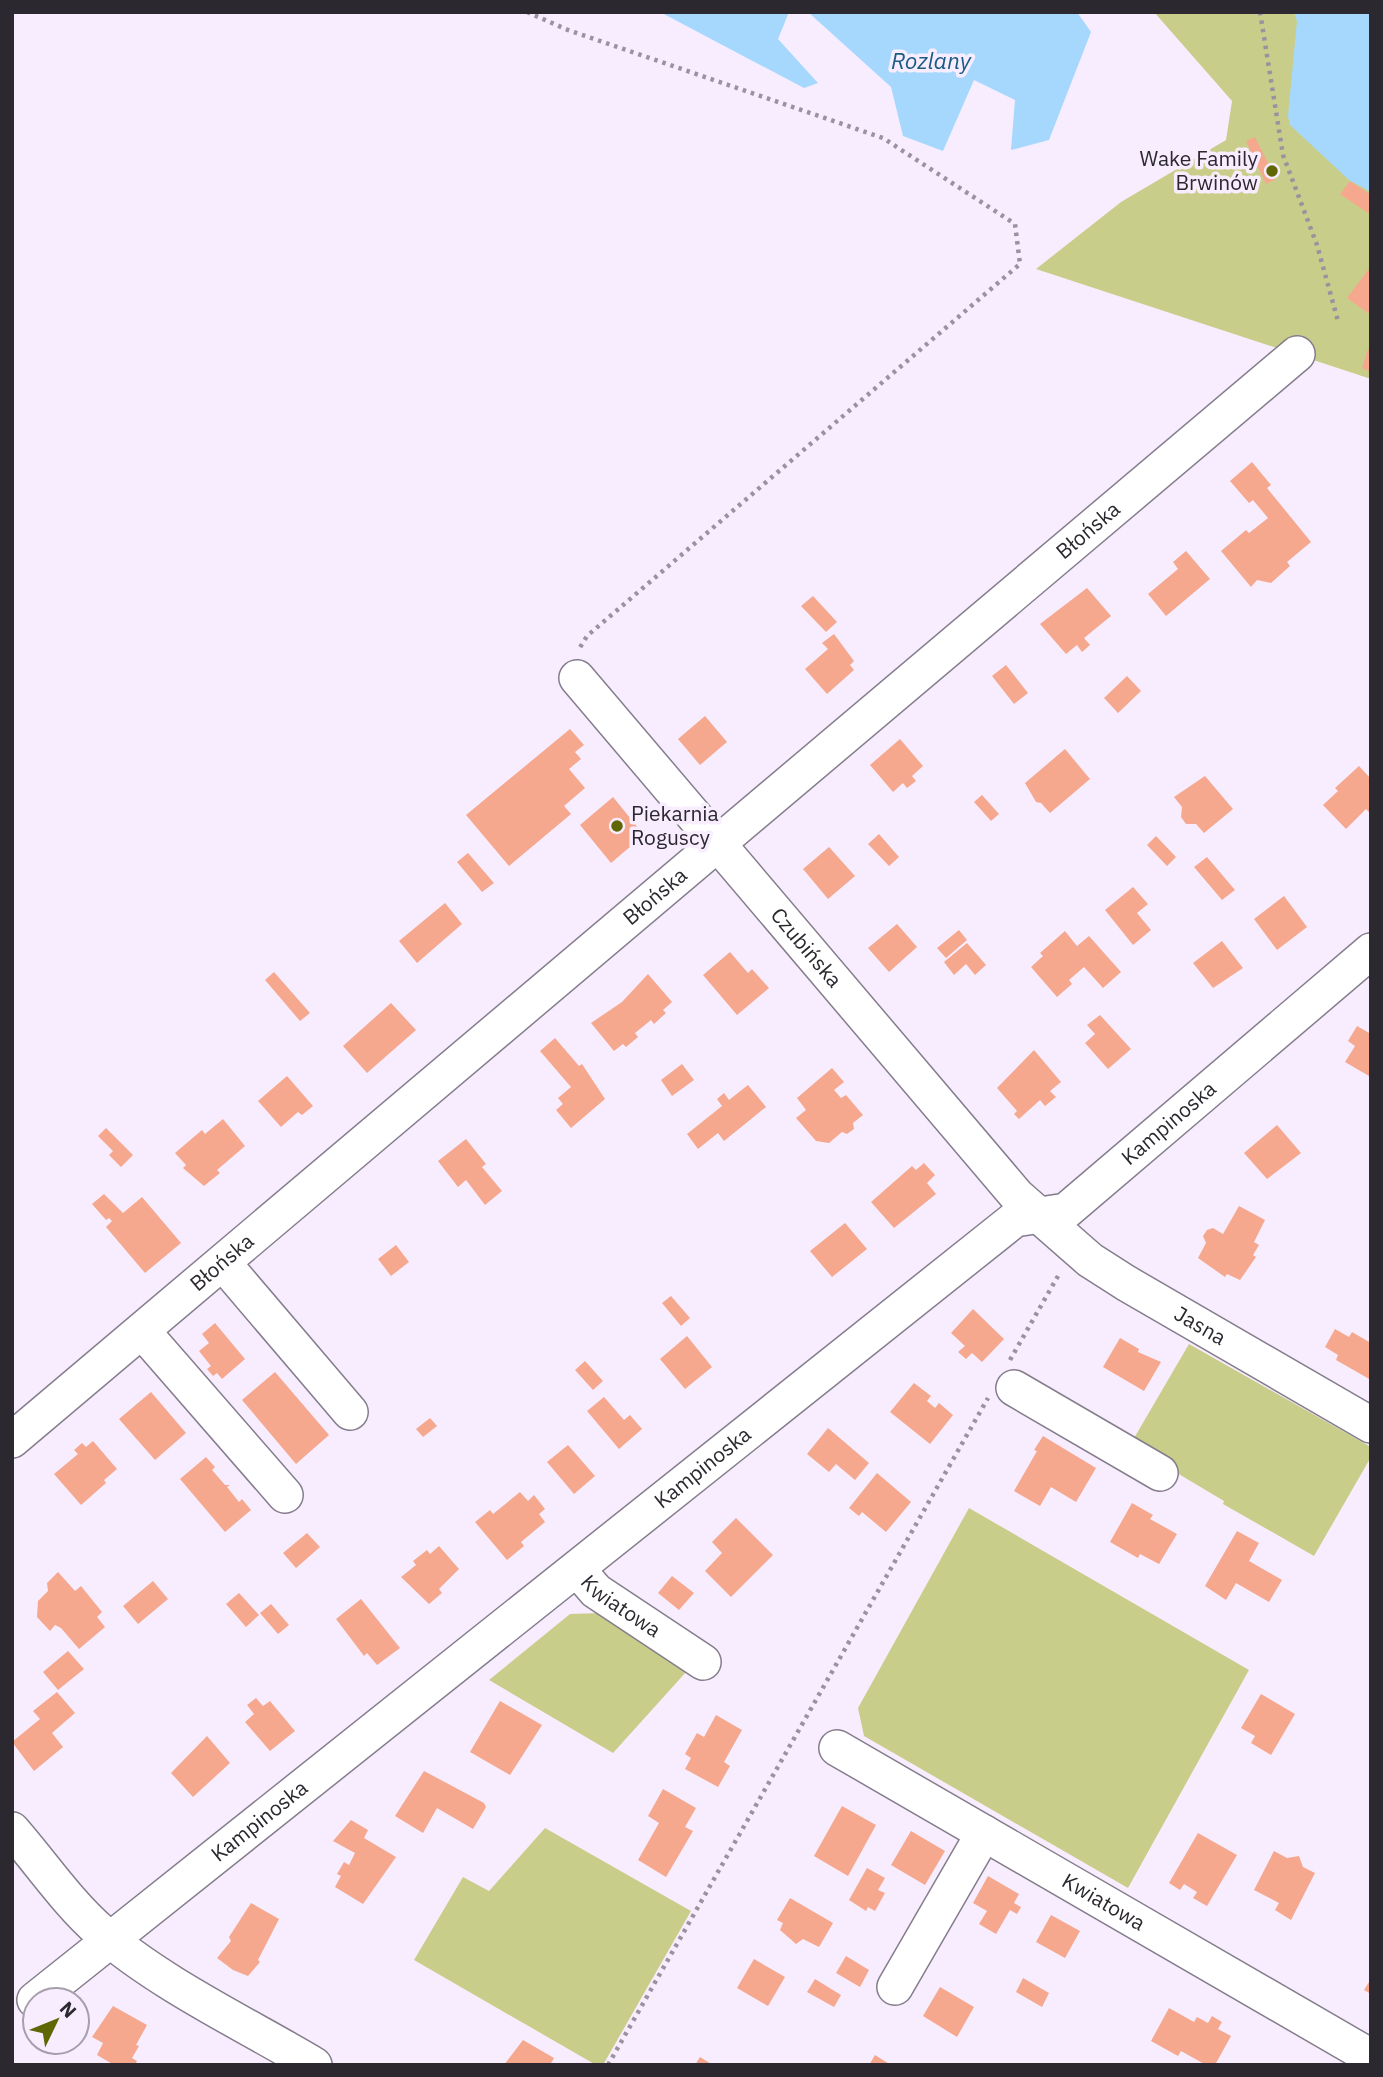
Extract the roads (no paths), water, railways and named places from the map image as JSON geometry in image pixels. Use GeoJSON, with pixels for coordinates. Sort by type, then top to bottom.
{"type":"FeatureCollection","features":[{"type":"Feature","properties":{"kind":"street","name":"Błońska"},"geometry":{"type":"LineString","coordinates":[[12,1440],[143,1332],[715,843],[1297,354]]}},
{"type":"Feature","properties":{"kind":"street","name":"Czubińska"},"geometry":{"type":"LineString","coordinates":[[576,678],[997,1175],[1038,1215]]}},
{"type":"Feature","properties":{"kind":"street","name":"Kampinoska"},"geometry":{"type":"LineString","coordinates":[[53,1986],[1015,1219],[1066,1211],[1371,951]]}},
{"type":"Feature","properties":{"kind":"street","name":"Jasna"},"geometry":{"type":"LineString","coordinates":[[1038,1215],[1090,1260],[1126,1283],[1371,1425]]}},
{"type":"Feature","properties":{"kind":"street"},"geometry":{"type":"LineString","coordinates":[[223,1263],[349,1412]]}},
{"type":"Feature","properties":{"kind":"street"},"geometry":{"type":"LineString","coordinates":[[143,1332],[285,1495]]}},
{"type":"Feature","properties":{"kind":"street"},"geometry":{"type":"LineString","coordinates":[[1004,1382],[1160,1474]]}},
{"type":"Feature","properties":{"kind":"street","name":"Kwiatowa"},"geometry":{"type":"LineString","coordinates":[[577,1569],[596,1591],[704,1662]]}},
{"type":"Feature","properties":{"kind":"street","name":"Kwiatowa"},"geometry":{"type":"LineString","coordinates":[[837,1748],[1371,2057]]}},
{"type":"Feature","properties":{"kind":"street"},"geometry":{"type":"LineString","coordinates":[[12,1830],[81,1911],[111,1940],[140,1962],[314,2065]]}},
{"type":"Feature","properties":{"kind":"street"},"geometry":{"type":"LineString","coordinates":[[895,1987],[984,1833]]}},
{"type":"Feature","properties":{"kind":"water"},"geometry":{"type":"Polygon","coordinates":[[[660,12],[789,12],[778,39],[818,83],[804,88],[660,12]]]}},
{"type":"Feature","properties":{"kind":"water","name":"Rozlany"},"geometry":{"type":"Polygon","coordinates":[[[808,12],[1077,12],[1091,32],[1049,140],[1011,150],[1015,100],[974,80],[943,151],[903,136],[891,87],[808,12]]]}},
{"type":"Feature","properties":{"kind":"water"},"geometry":{"type":"Polygon","coordinates":[[[1294,12],[1371,12],[1371,192],[1349,180],[1290,125],[1288,116],[1297,21],[1294,12]]]}},
{"type":"Feature","properties":{"kind":"place","name":"Wake Family Brwinów"},"geometry":{"type":"Point","coordinates":[1272,171]}},
{"type":"Feature","properties":{"kind":"place","name":"Piekarnia Roguscy"},"geometry":{"type":"Point","coordinates":[617,826]}}]}
